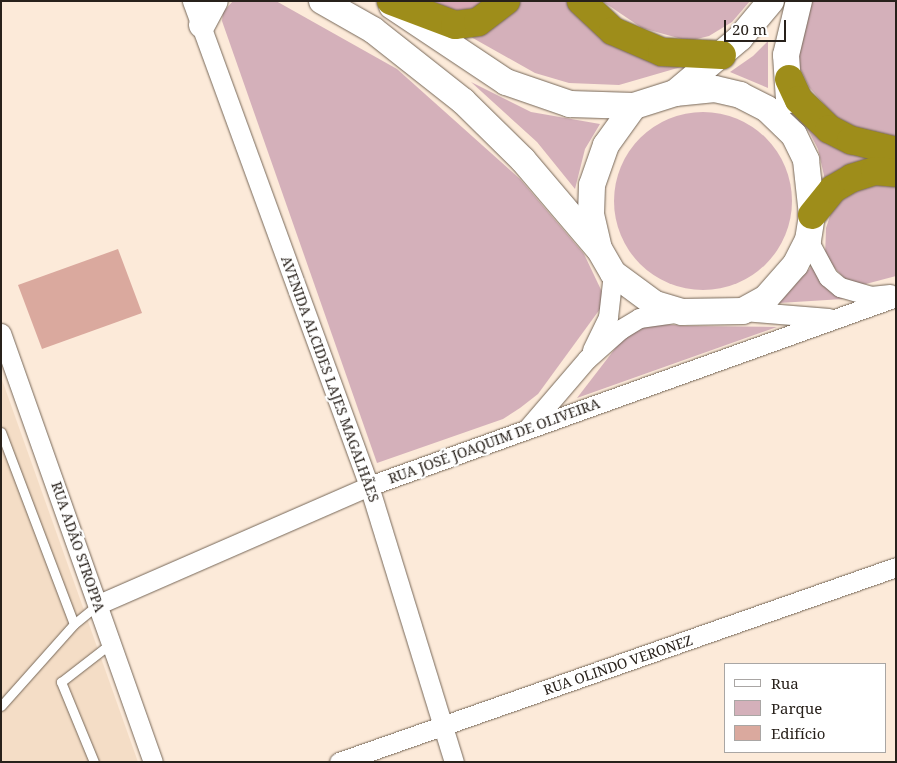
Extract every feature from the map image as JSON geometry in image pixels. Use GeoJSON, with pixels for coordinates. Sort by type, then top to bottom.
{"type":"FeatureCollection","features":[{"type":"Feature","properties":{"kind":"highway"},"geometry":{"type":"LineString","coordinates":[[391,1],[455,25],[478,22],[506,1]]}},
{"type":"Feature","properties":{"kind":"highway"},"geometry":{"type":"LineString","coordinates":[[581,1],[612,31],[653,49],[686,56],[722,54]]}},
{"type":"Feature","properties":{"kind":"highway"},"geometry":{"type":"LineString","coordinates":[[789,79],[799,100],[829,129],[851,140],[896,151]]}},
{"type":"Feature","properties":{"kind":"highway"},"geometry":{"type":"LineString","coordinates":[[810,227],[833,189],[852,178],[875,171],[896,173]]}},
{"type":"Feature","properties":{"kind":"main road"},"geometry":{"type":"LineString","coordinates":[[202,25],[215,1]]}},
{"type":"Feature","properties":{"kind":"main road"},"geometry":{"type":"LineString","coordinates":[[322,1],[373,30],[463,100],[600,249]]}},
{"type":"Feature","properties":{"kind":"main road"},"geometry":{"type":"LineString","coordinates":[[385,1],[506,82],[570,104],[634,106],[675,92],[715,89],[740,95],[767,109],[794,135],[806,160],[810,227],[781,284],[743,311],[682,312],[647,300],[613,273],[600,249],[591,214],[597,165],[634,106]]}},
{"type":"Feature","properties":{"kind":"main road"},"geometry":{"type":"LineString","coordinates":[[675,92],[722,54],[771,1]]}},
{"type":"Feature","properties":{"kind":"main road"},"geometry":{"type":"LineString","coordinates":[[794,135],[786,54],[799,1]]}},
{"type":"Feature","properties":{"kind":"street","name":"AVENIDA ALCIDES LAJES MAGALHÃES"},"geometry":{"type":"LineString","coordinates":[[192,1],[369,486],[440,726],[454,762]]}},
{"type":"Feature","properties":{"kind":"street"},"geometry":{"type":"LineString","coordinates":[[810,227],[828,277],[840,287],[870,296],[896,295]]}},
{"type":"Feature","properties":{"kind":"street"},"geometry":{"type":"LineString","coordinates":[[587,359],[608,317],[613,273]]}},
{"type":"Feature","properties":{"kind":"street","name":"RUA JOSÉ JOAQUIM DE OLIVEIRA"},"geometry":{"type":"LineString","coordinates":[[99,604],[369,486],[838,318],[896,295]]}},
{"type":"Feature","properties":{"kind":"street"},"geometry":{"type":"LineString","coordinates":[[743,311],[838,318]]}},
{"type":"Feature","properties":{"kind":"street"},"geometry":{"type":"LineString","coordinates":[[526,430],[587,359],[639,318],[682,312]]}},
{"type":"Feature","properties":{"kind":"street","name":"RUA ADÃO STROPPA"},"geometry":{"type":"LineString","coordinates":[[1,333],[99,604],[110,644],[153,762]]}},
{"type":"Feature","properties":{"kind":"street","name":"RUA OLINDO VERONEZ"},"geometry":{"type":"LineString","coordinates":[[340,762],[896,568]]}},
{"type":"Feature","properties":{"kind":"lane"},"geometry":{"type":"LineString","coordinates":[[1,432],[74,624]]}},
{"type":"Feature","properties":{"kind":"lane"},"geometry":{"type":"LineString","coordinates":[[1,706],[74,624],[99,604]]}},
{"type":"Feature","properties":{"kind":"lane"},"geometry":{"type":"LineString","coordinates":[[94,762],[61,682],[110,644]]}},
{"type":"Feature","properties":{"kind":"shaded area"},"geometry":{"type":"Polygon","coordinates":[[[423,1],[494,1],[471,13],[448,14],[423,1]]]}},
{"type":"Feature","properties":{"kind":"shaded area"},"geometry":{"type":"Polygon","coordinates":[[[1,377],[138,762],[1,762],[1,377]]]}},
{"type":"Feature","properties":{"kind":"green space"},"geometry":{"type":"Polygon","coordinates":[[[233,1],[276,1],[397,69],[520,179],[584,254],[603,294],[600,309],[538,394],[520,408],[503,419],[377,463],[222,21],[223,12],[233,1]]]}},
{"type":"Feature","properties":{"kind":"green space"},"geometry":{"type":"Polygon","coordinates":[[[522,1],[570,1],[587,26],[611,42],[681,67],[619,85],[569,83],[535,73],[471,37],[522,1]]]}},
{"type":"Feature","properties":{"kind":"green space"},"geometry":{"type":"Polygon","coordinates":[[[602,1],[750,1],[732,22],[709,36],[689,41],[642,28],[602,1]]]}},
{"type":"Feature","properties":{"kind":"green space"},"geometry":{"type":"Polygon","coordinates":[[[810,1],[896,1],[896,138],[853,127],[835,117],[809,87],[799,66],[797,48],[810,1]]]}},
{"type":"Feature","properties":{"kind":"green space"},"geometry":{"type":"Polygon","coordinates":[[[768,41],[768,88],[730,72],[753,56],[768,41]]]}},
{"type":"Feature","properties":{"kind":"green space"},"geometry":{"type":"Polygon","coordinates":[[[471,82],[531,112],[600,124],[585,149],[575,189],[537,142],[471,82]]]}},
{"type":"Feature","properties":{"kind":"green space"},"geometry":{"type":"Polygon","coordinates":[[[712,112],[745,122],[760,132],[772,144],[782,159],[788,175],[791,184],[791,218],[782,243],[772,258],[760,270],[745,280],[720,289],[694,290],[661,280],[646,270],[634,258],[624,243],[615,218],[614,192],[624,159],[634,144],[646,132],[661,122],[686,113],[712,112]]]}},
{"type":"Feature","properties":{"kind":"green space"},"geometry":{"type":"Polygon","coordinates":[[[799,112],[881,156],[825,180],[818,149],[799,112]]]}},
{"type":"Feature","properties":{"kind":"green space"},"geometry":{"type":"Polygon","coordinates":[[[896,184],[896,276],[862,285],[848,282],[825,258],[826,228],[834,204],[859,185],[896,184]]]}},
{"type":"Feature","properties":{"kind":"green space"},"geometry":{"type":"Polygon","coordinates":[[[812,266],[832,293],[843,299],[779,303],[812,266]]]}},
{"type":"Feature","properties":{"kind":"green space"},"geometry":{"type":"Polygon","coordinates":[[[652,323],[686,326],[777,327],[577,398],[624,337],[652,323]]]}},
{"type":"Feature","properties":{"kind":"building"},"geometry":{"type":"Polygon","coordinates":[[[118,249],[142,313],[42,349],[18,285],[118,249]]]}}]}
